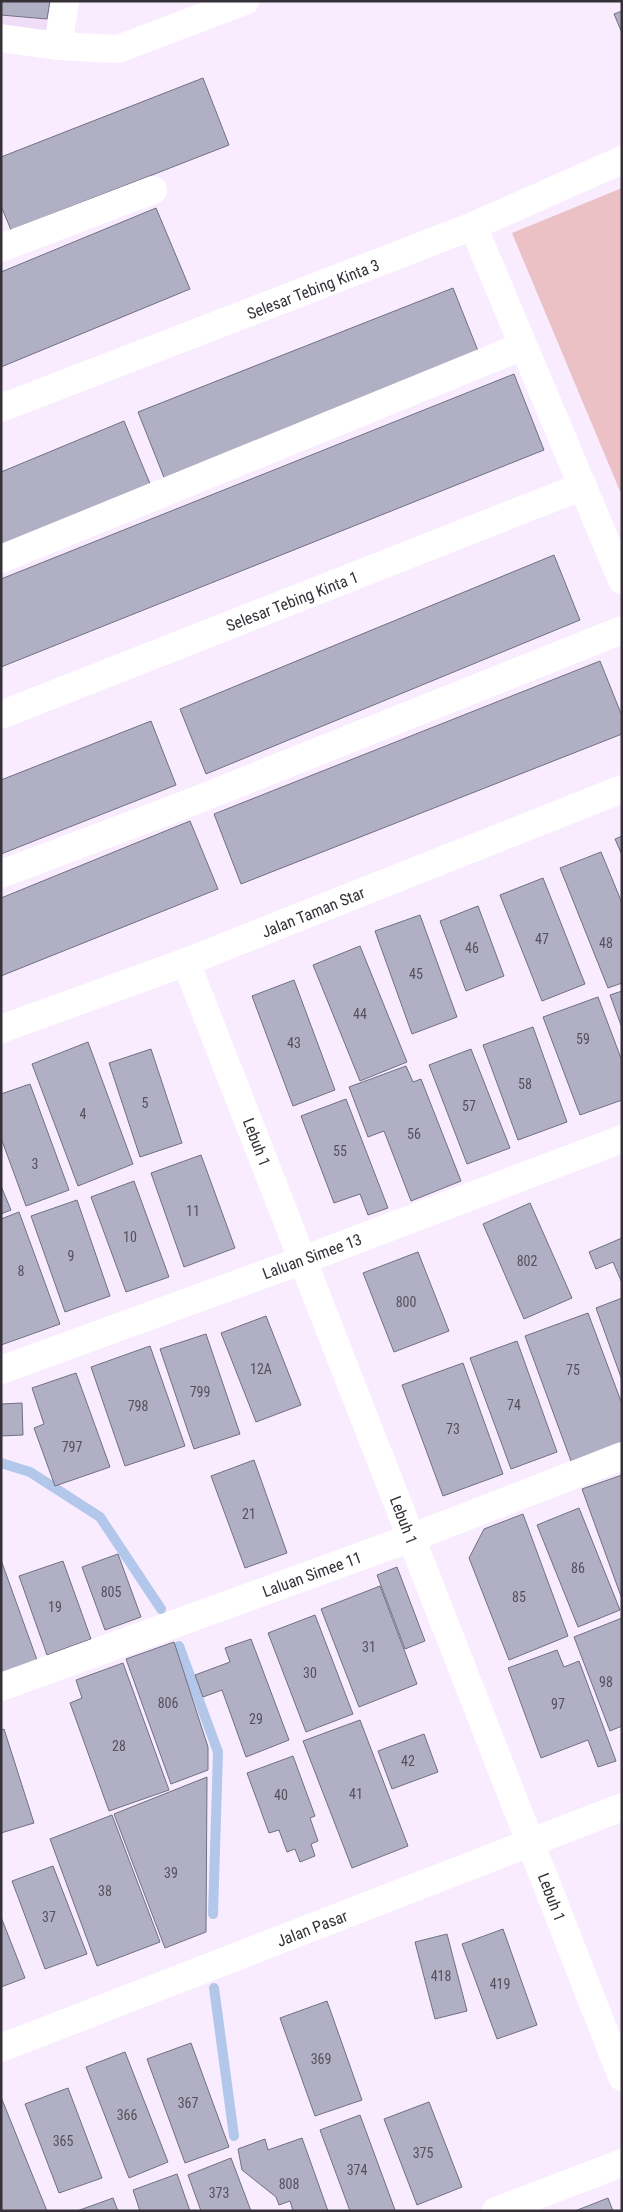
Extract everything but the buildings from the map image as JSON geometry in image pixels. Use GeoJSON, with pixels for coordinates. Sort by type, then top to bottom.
{"type":"FeatureCollection","features":[{"type":"Feature","properties":{"kind":"street"},"geometry":{"type":"LineString","coordinates":[[58,46],[65,1]]}},
{"type":"Feature","properties":{"kind":"street"},"geometry":{"type":"LineString","coordinates":[[1,38],[58,46],[123,49],[245,1]]}},
{"type":"Feature","properties":{"kind":"street","name":"Selesar Tebing Kinta 3"},"geometry":{"type":"LineString","coordinates":[[1,408],[473,226],[622,160]]}},
{"type":"Feature","properties":{"kind":"street"},"geometry":{"type":"LineString","coordinates":[[1,248],[153,190]]}},
{"type":"Feature","properties":{"kind":"street"},"geometry":{"type":"LineString","coordinates":[[473,226],[622,580]]}},
{"type":"Feature","properties":{"kind":"street"},"geometry":{"type":"LineString","coordinates":[[1,559],[524,346]]}},
{"type":"Feature","properties":{"kind":"street","name":"Selesar Tebing Kinta 1"},"geometry":{"type":"LineString","coordinates":[[1,715],[582,486]]}},
{"type":"Feature","properties":{"kind":"street"},"geometry":{"type":"LineString","coordinates":[[1,874],[192,802],[622,630]]}},
{"type":"Feature","properties":{"kind":"street","name":"Jalan Taman Star"},"geometry":{"type":"LineString","coordinates":[[1,1029],[186,962],[622,789]]}},
{"type":"Feature","properties":{"kind":"street","name":"Lebuh 1"},"geometry":{"type":"LineString","coordinates":[[186,962],[622,2077]]}},
{"type":"Feature","properties":{"kind":"street","name":"Laluan Simee 13"},"geometry":{"type":"LineString","coordinates":[[1,1370],[303,1260],[622,1139]]}},
{"type":"Feature","properties":{"kind":"street","name":"Laluan Simee 11"},"geometry":{"type":"LineString","coordinates":[[1,1687],[411,1538],[622,1456]]}},
{"type":"Feature","properties":{"kind":"street","name":"Jalan Pasar"},"geometry":{"type":"LineString","coordinates":[[1,2048],[622,1807]]}},
{"type":"Feature","properties":{"kind":"street"},"geometry":{"type":"LineString","coordinates":[[496,2211],[622,2163]]}},
{"type":"Feature","properties":{"kind":"shaded area"},"geometry":{"type":"Polygon","coordinates":[[[1,1],[64,1],[58,48],[1,40],[1,1]]]}},
{"type":"Feature","properties":{"kind":"shaded area"},"geometry":{"type":"Polygon","coordinates":[[[622,188],[622,496],[512,233],[622,188]]]}},
{"type":"Feature","properties":{"kind":"waterway"},"geometry":{"type":"LineString","coordinates":[[1,1463],[30,1472],[100,1517],[161,1609]]}},
{"type":"Feature","properties":{"kind":"waterway"},"geometry":{"type":"LineString","coordinates":[[179,1646],[218,1752],[213,1914]]}},
{"type":"Feature","properties":{"kind":"waterway"},"geometry":{"type":"LineString","coordinates":[[214,1988],[234,2136]]}}]}
